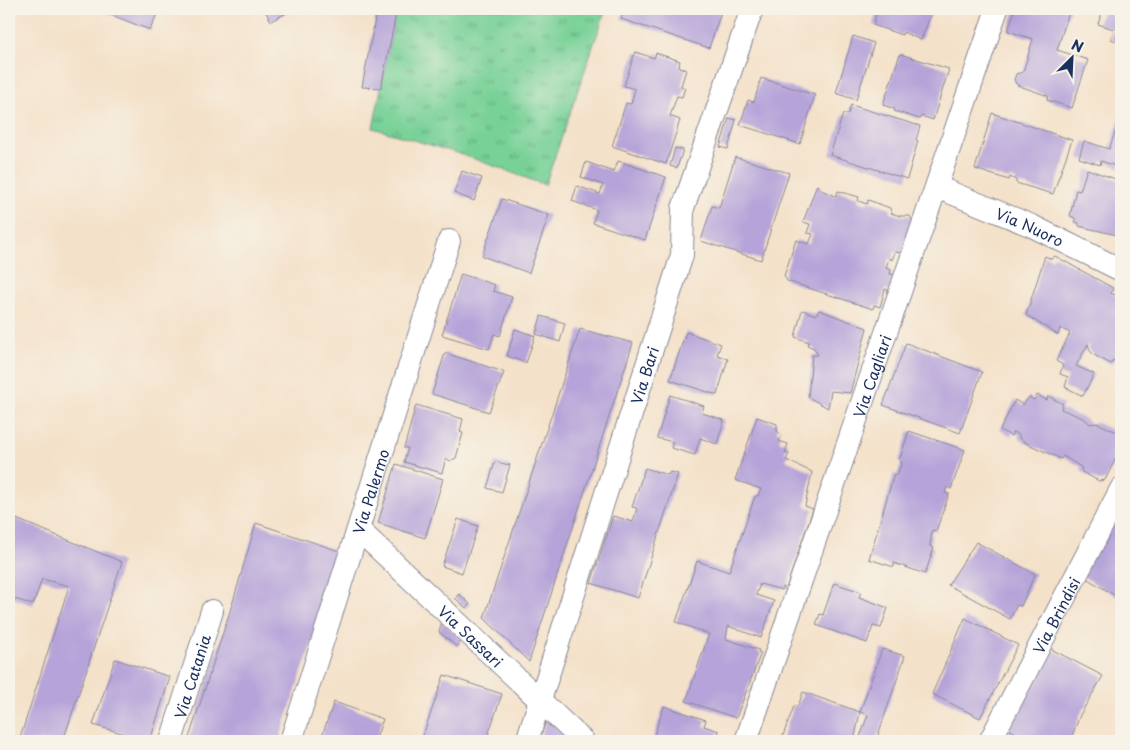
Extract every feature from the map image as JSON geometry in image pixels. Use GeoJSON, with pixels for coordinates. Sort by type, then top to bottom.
{"type":"FeatureCollection","features":[{"type":"Feature","properties":{"kind":"street","name":"Via Bari"},"geometry":{"type":"LineString","coordinates":[[527,741],[682,255],[683,208],[752,9]]}},
{"type":"Feature","properties":{"kind":"street","name":"Via Cagliari"},"geometry":{"type":"LineString","coordinates":[[746,741],[997,9]]}},
{"type":"Feature","properties":{"kind":"street","name":"Via Nuoro"},"geometry":{"type":"LineString","coordinates":[[937,187],[1032,226],[1121,270]]}},
{"type":"Feature","properties":{"kind":"street","name":"Via Palermo"},"geometry":{"type":"LineString","coordinates":[[291,741],[449,241]]}},
{"type":"Feature","properties":{"kind":"street","name":"Via Brindisi"},"geometry":{"type":"LineString","coordinates":[[990,741],[1121,489]]}},
{"type":"Feature","properties":{"kind":"street","name":"Via Sassari"},"geometry":{"type":"LineString","coordinates":[[359,530],[583,741]]}},
{"type":"Feature","properties":{"kind":"street","name":"Via Catania"},"geometry":{"type":"LineString","coordinates":[[171,741],[212,611]]}},
{"type":"Feature","properties":{"kind":"green space"},"geometry":{"type":"Polygon","coordinates":[[[397,9],[606,9],[545,185],[464,155],[373,128],[397,9]]]}},
{"type":"Feature","properties":{"kind":"building"},"geometry":{"type":"Polygon","coordinates":[[[96,9],[159,9],[150,30],[96,9]]]}},
{"type":"Feature","properties":{"kind":"building"},"geometry":{"type":"Polygon","coordinates":[[[264,9],[294,9],[271,21],[264,9]]]}},
{"type":"Feature","properties":{"kind":"building"},"geometry":{"type":"Polygon","coordinates":[[[377,9],[397,9],[381,88],[362,87],[377,9]]]}},
{"type":"Feature","properties":{"kind":"building"},"geometry":{"type":"Polygon","coordinates":[[[625,9],[722,9],[709,48],[621,19],[625,9]]]}},
{"type":"Feature","properties":{"kind":"building"},"geometry":{"type":"Polygon","coordinates":[[[872,9],[933,9],[921,40],[903,32],[902,35],[873,25],[877,11],[872,9]]]}},
{"type":"Feature","properties":{"kind":"building"},"geometry":{"type":"Polygon","coordinates":[[[1015,9],[1070,9],[1057,50],[1088,60],[1072,108],[1047,100],[1048,96],[1017,85],[1014,80],[1016,74],[1023,72],[1033,39],[1008,31],[1015,9]]]}},
{"type":"Feature","properties":{"kind":"building"},"geometry":{"type":"Polygon","coordinates":[[[1103,9],[1121,9],[1121,30],[1118,42],[1111,39],[1114,29],[1098,24],[1103,9]]]}},
{"type":"Feature","properties":{"kind":"building"},"geometry":{"type":"Polygon","coordinates":[[[853,36],[874,43],[856,100],[836,93],[853,36]]]}},
{"type":"Feature","properties":{"kind":"building"},"geometry":{"type":"Polygon","coordinates":[[[635,52],[654,58],[656,53],[680,61],[679,67],[686,70],[681,86],[685,88],[682,97],[677,96],[670,116],[680,120],[666,164],[612,146],[626,103],[631,104],[635,89],[624,86],[635,52]]]}},
{"type":"Feature","properties":{"kind":"building"},"geometry":{"type":"Polygon","coordinates":[[[900,54],[949,69],[933,120],[921,116],[920,119],[894,111],[895,109],[883,105],[900,54]]]}},
{"type":"Feature","properties":{"kind":"building"},"geometry":{"type":"Polygon","coordinates":[[[761,78],[815,95],[800,144],[740,125],[748,100],[754,102],[761,78]]]}},
{"type":"Feature","properties":{"kind":"building"},"geometry":{"type":"Polygon","coordinates":[[[851,105],[920,126],[916,140],[918,141],[907,179],[830,155],[843,114],[848,114],[851,105]]]}},
{"type":"Feature","properties":{"kind":"building"},"geometry":{"type":"Polygon","coordinates":[[[992,113],[1072,140],[1053,194],[1016,183],[1016,180],[1010,177],[1009,180],[975,169],[992,113]]]}},
{"type":"Feature","properties":{"kind":"building"},"geometry":{"type":"Polygon","coordinates":[[[1121,116],[1121,168],[1101,161],[1100,165],[1079,158],[1084,141],[1109,149],[1121,116]]]}},
{"type":"Feature","properties":{"kind":"building"},"geometry":{"type":"Polygon","coordinates":[[[729,118],[736,120],[728,149],[720,147],[729,118]]]}},
{"type":"Feature","properties":{"kind":"building"},"geometry":{"type":"Polygon","coordinates":[[[675,148],[683,150],[677,168],[670,166],[675,148]]]}},
{"type":"Feature","properties":{"kind":"building"},"geometry":{"type":"Polygon","coordinates":[[[735,157],[789,173],[761,260],[701,241],[712,206],[719,208],[735,157]]]}},
{"type":"Feature","properties":{"kind":"building"},"geometry":{"type":"Polygon","coordinates":[[[618,161],[666,177],[645,240],[593,223],[597,210],[572,201],[577,186],[600,194],[603,185],[581,177],[586,162],[614,172],[618,161]]]}},
{"type":"Feature","properties":{"kind":"building"},"geometry":{"type":"Polygon","coordinates":[[[1087,169],[1121,181],[1121,236],[1079,226],[1079,223],[1075,222],[1075,218],[1070,216],[1076,190],[1080,191],[1087,169]]]}},
{"type":"Feature","properties":{"kind":"building"},"geometry":{"type":"Polygon","coordinates":[[[462,171],[482,178],[474,201],[454,193],[462,171]]]}},
{"type":"Feature","properties":{"kind":"building"},"geometry":{"type":"Polygon","coordinates":[[[817,185],[823,191],[836,196],[838,191],[859,197],[858,201],[867,204],[868,200],[890,208],[891,213],[900,216],[910,216],[913,222],[904,253],[895,252],[892,260],[889,258],[886,268],[891,270],[890,274],[894,275],[889,291],[885,289],[880,307],[874,305],[873,309],[787,281],[784,276],[796,240],[809,244],[813,234],[807,233],[810,224],[803,222],[817,185]]]}},
{"type":"Feature","properties":{"kind":"building"},"geometry":{"type":"Polygon","coordinates":[[[502,199],[549,215],[529,273],[482,256],[502,199]]]}},
{"type":"Feature","properties":{"kind":"building"},"geometry":{"type":"Polygon","coordinates":[[[1045,256],[1051,259],[1055,256],[1113,288],[1111,294],[1121,295],[1121,364],[1113,360],[1111,364],[1094,355],[1090,351],[1088,344],[1076,366],[1094,374],[1083,396],[1065,387],[1068,377],[1060,374],[1063,365],[1056,361],[1070,333],[1060,328],[1058,335],[1026,315],[1045,256]]]}},
{"type":"Feature","properties":{"kind":"building"},"geometry":{"type":"Polygon","coordinates":[[[461,274],[495,285],[493,291],[512,297],[500,336],[494,334],[489,349],[442,335],[461,274]]]}},
{"type":"Feature","properties":{"kind":"building"},"geometry":{"type":"Polygon","coordinates":[[[802,310],[816,315],[819,310],[867,328],[850,393],[831,391],[828,408],[808,397],[812,355],[818,355],[814,348],[807,345],[809,342],[795,337],[802,310]]]}},
{"type":"Feature","properties":{"kind":"building"},"geometry":{"type":"Polygon","coordinates":[[[541,316],[565,323],[560,342],[536,334],[541,316]]]}},
{"type":"Feature","properties":{"kind":"building"},"geometry":{"type":"Polygon","coordinates":[[[515,329],[535,336],[526,363],[507,356],[515,329]]]}},
{"type":"Feature","properties":{"kind":"building"},"geometry":{"type":"Polygon","coordinates":[[[580,329],[633,343],[529,662],[484,618],[580,329]]]}},
{"type":"Feature","properties":{"kind":"building"},"geometry":{"type":"Polygon","coordinates":[[[686,332],[721,344],[717,355],[728,359],[717,395],[670,380],[686,332]]]}},
{"type":"Feature","properties":{"kind":"building"},"geometry":{"type":"Polygon","coordinates":[[[906,343],[982,372],[960,433],[883,405],[906,343]]]}},
{"type":"Feature","properties":{"kind":"building"},"geometry":{"type":"Polygon","coordinates":[[[445,353],[504,372],[489,412],[432,394],[445,353]]]}},
{"type":"Feature","properties":{"kind":"building"},"geometry":{"type":"Polygon","coordinates":[[[670,395],[704,406],[702,413],[724,420],[717,444],[700,438],[695,455],[671,448],[673,442],[657,438],[670,395]]]}},
{"type":"Feature","properties":{"kind":"building"},"geometry":{"type":"Polygon","coordinates":[[[1037,395],[1047,400],[1048,396],[1063,404],[1061,409],[1085,419],[1090,424],[1097,423],[1121,434],[1121,448],[1105,480],[1099,481],[1082,472],[1081,467],[1063,456],[1061,459],[1026,443],[1019,438],[1019,435],[1013,432],[1011,436],[1000,430],[1015,400],[1023,405],[1029,397],[1034,400],[1037,395]]]}},
{"type":"Feature","properties":{"kind":"building"},"geometry":{"type":"Polygon","coordinates":[[[416,405],[463,419],[460,432],[463,433],[456,458],[450,461],[446,458],[442,473],[404,462],[408,448],[404,448],[416,405]]]}},
{"type":"Feature","properties":{"kind":"building"},"geometry":{"type":"Polygon","coordinates":[[[757,417],[777,424],[777,431],[781,436],[779,441],[788,444],[785,453],[789,454],[786,460],[812,472],[805,506],[813,509],[786,589],[782,587],[782,590],[760,584],[756,595],[774,601],[761,638],[728,626],[726,639],[759,650],[758,652],[761,653],[736,718],[686,701],[709,634],[676,622],[697,561],[729,572],[755,496],[758,496],[761,489],[735,480],[757,417]]]}},
{"type":"Feature","properties":{"kind":"building"},"geometry":{"type":"Polygon","coordinates":[[[909,431],[965,450],[951,489],[947,487],[945,493],[949,494],[936,531],[932,530],[930,546],[934,548],[925,574],[894,563],[894,567],[869,559],[894,474],[897,475],[902,462],[899,461],[909,431]]]}},
{"type":"Feature","properties":{"kind":"building"},"geometry":{"type":"Polygon","coordinates":[[[495,462],[510,465],[502,492],[487,488],[495,462]]]}},
{"type":"Feature","properties":{"kind":"building"},"geometry":{"type":"Polygon","coordinates":[[[396,464],[443,479],[425,538],[378,523],[396,464]]]}},
{"type":"Feature","properties":{"kind":"building"},"geometry":{"type":"Polygon","coordinates":[[[645,468],[668,475],[670,472],[678,474],[638,598],[591,583],[613,516],[633,522],[637,508],[632,507],[645,468]]]}},
{"type":"Feature","properties":{"kind":"building"},"geometry":{"type":"Polygon","coordinates":[[[1121,505],[1121,599],[1081,575],[1121,505]]]}},
{"type":"Feature","properties":{"kind":"building"},"geometry":{"type":"Polygon","coordinates":[[[9,516],[122,562],[63,741],[19,741],[69,586],[42,579],[33,605],[9,597],[9,516]]]}},
{"type":"Feature","properties":{"kind":"building"},"geometry":{"type":"Polygon","coordinates":[[[458,519],[478,526],[462,573],[442,566],[458,519]]]}},
{"type":"Feature","properties":{"kind":"building"},"geometry":{"type":"Polygon","coordinates":[[[256,523],[342,552],[279,741],[188,741],[232,605],[256,523]]]}},
{"type":"Feature","properties":{"kind":"building"},"geometry":{"type":"Polygon","coordinates":[[[976,542],[1035,574],[1021,606],[1017,605],[1010,619],[948,585],[976,542]]]}},
{"type":"Feature","properties":{"kind":"building"},"geometry":{"type":"Polygon","coordinates":[[[834,583],[861,592],[859,597],[888,608],[881,628],[873,626],[867,643],[816,625],[820,614],[823,615],[834,583]]]}},
{"type":"Feature","properties":{"kind":"building"},"geometry":{"type":"Polygon","coordinates":[[[459,594],[470,604],[466,608],[455,598],[459,594]]]}},
{"type":"Feature","properties":{"kind":"building"},"geometry":{"type":"Polygon","coordinates":[[[965,618],[1018,645],[980,718],[932,694],[965,618]]]}},
{"type":"Feature","properties":{"kind":"building"},"geometry":{"type":"Polygon","coordinates":[[[442,622],[462,639],[457,647],[439,632],[442,622]]]}},
{"type":"Feature","properties":{"kind":"building"},"geometry":{"type":"Polygon","coordinates":[[[1047,647],[1103,676],[1080,715],[1070,741],[1031,741],[1010,730],[1027,741],[1003,741],[1047,647]]]}},
{"type":"Feature","properties":{"kind":"building"},"geometry":{"type":"Polygon","coordinates":[[[882,649],[905,656],[876,741],[873,741],[860,737],[868,715],[860,712],[882,649]]]}},
{"type":"Feature","properties":{"kind":"building"},"geometry":{"type":"Polygon","coordinates":[[[115,659],[170,677],[150,741],[93,725],[115,659]]]}},
{"type":"Feature","properties":{"kind":"building"},"geometry":{"type":"Polygon","coordinates":[[[444,675],[502,694],[486,741],[421,741],[444,675]]]}},
{"type":"Feature","properties":{"kind":"building"},"geometry":{"type":"Polygon","coordinates":[[[803,692],[860,712],[854,741],[781,741],[794,706],[798,706],[803,692]]]}},
{"type":"Feature","properties":{"kind":"building"},"geometry":{"type":"Polygon","coordinates":[[[334,702],[383,719],[375,741],[320,741],[334,702]]]}},
{"type":"Feature","properties":{"kind":"building"},"geometry":{"type":"Polygon","coordinates":[[[664,706],[706,720],[704,726],[719,731],[715,741],[652,741],[664,706]]]}},
{"type":"Feature","properties":{"kind":"building"},"geometry":{"type":"Polygon","coordinates":[[[547,718],[569,741],[539,741],[547,718]]]}}]}
